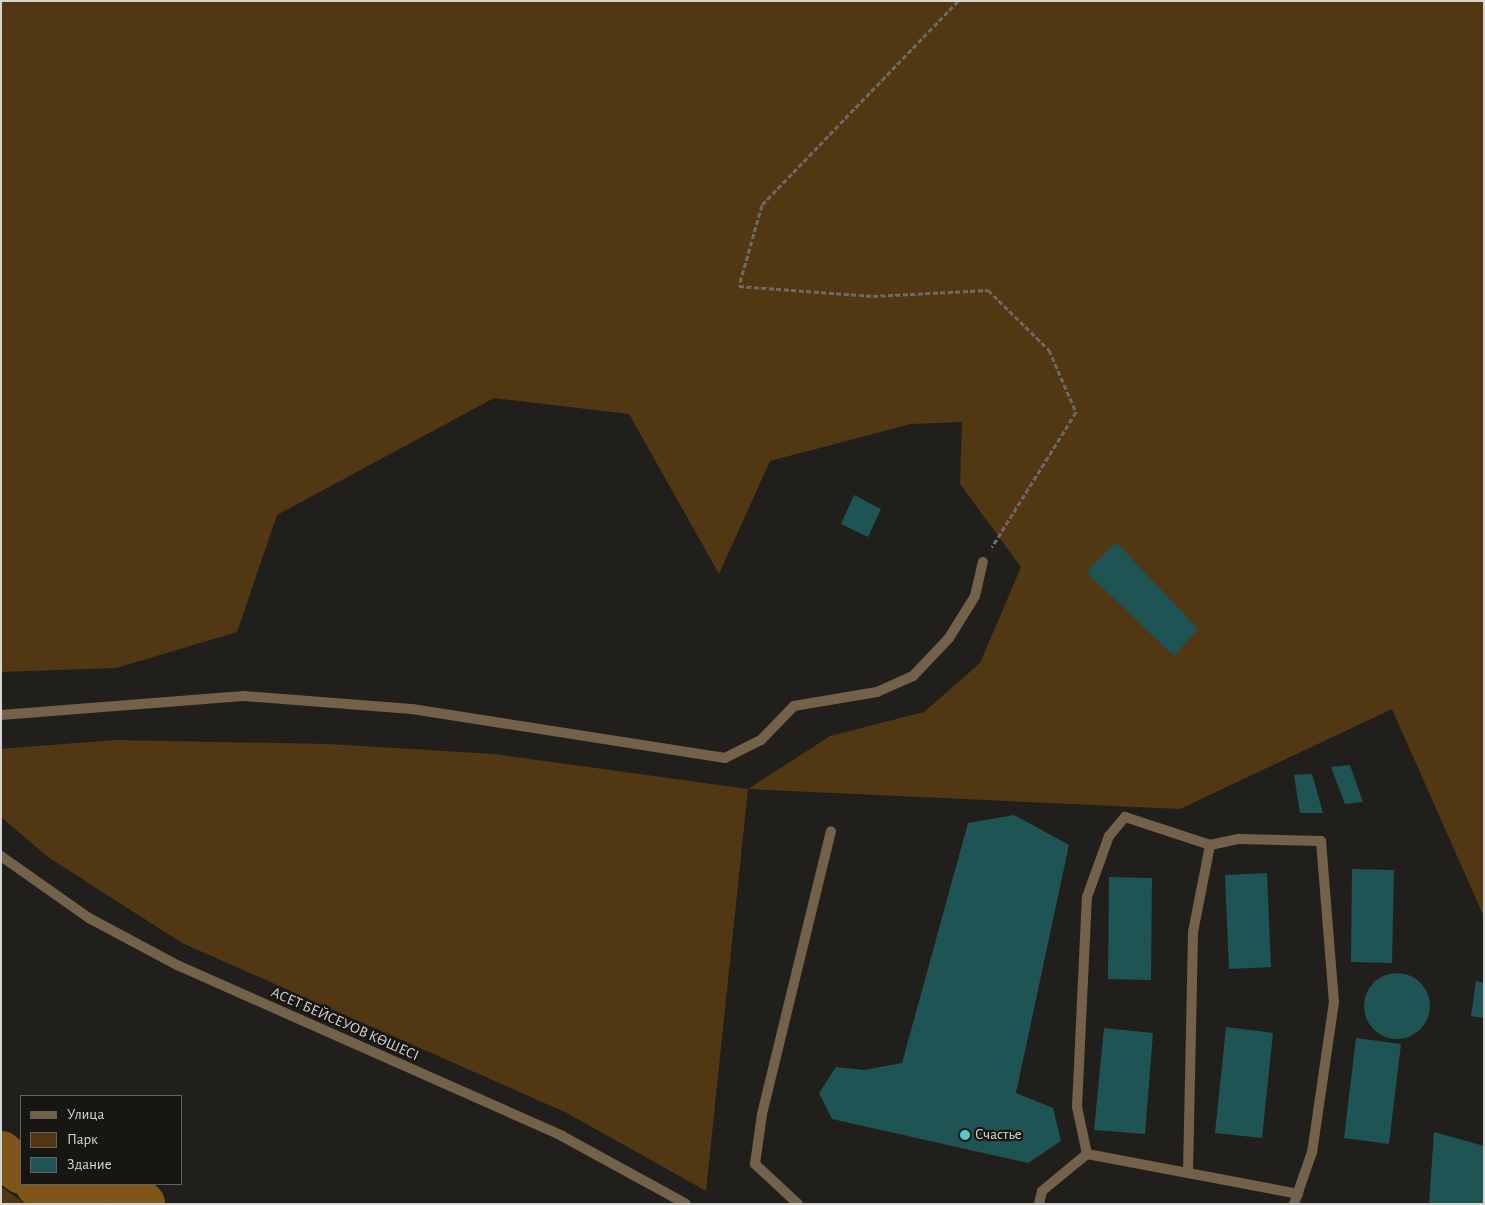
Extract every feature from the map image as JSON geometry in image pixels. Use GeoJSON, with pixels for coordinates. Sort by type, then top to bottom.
{"type":"FeatureCollection","features":[{"type":"Feature","properties":{"kind":"street"},"geometry":{"type":"LineString","coordinates":[[1,715],[243,696],[412,709],[725,758],[762,740],[794,706],[877,692],[913,676],[949,638],[975,596],[983,562]]}},
{"type":"Feature","properties":{"kind":"street"},"geometry":{"type":"LineString","coordinates":[[1125,817],[1210,845],[1239,839],[1321,841],[1334,1002],[1312,1152],[1296,1199],[1188,1173],[1087,1154],[1077,1107],[1088,897],[1109,836],[1125,817]]}},
{"type":"Feature","properties":{"kind":"street"},"geometry":{"type":"LineString","coordinates":[[798,1204],[755,1164],[762,1114],[831,831]]}},
{"type":"Feature","properties":{"kind":"street"},"geometry":{"type":"LineString","coordinates":[[1188,1173],[1193,932],[1210,845]]}},
{"type":"Feature","properties":{"kind":"street","name":"АСЕТ БЕЙСЕУОВ КӨШЕСІ"},"geometry":{"type":"LineString","coordinates":[[1,856],[89,918],[177,965],[562,1136],[686,1204]]}},
{"type":"Feature","properties":{"kind":"street"},"geometry":{"type":"LineString","coordinates":[[1039,1204],[1042,1191],[1087,1154]]}},
{"type":"Feature","properties":{"kind":"path"},"geometry":{"type":"LineString","coordinates":[[958,1],[762,205],[739,286],[873,296],[988,290],[1049,350],[1076,412],[983,562]]}},
{"type":"Feature","properties":{"kind":"green space"},"geometry":{"type":"Polygon","coordinates":[[[1,1],[1484,1],[1484,917],[1392,709],[1180,809],[748,789],[830,736],[924,712],[980,663],[1021,567],[960,484],[962,422],[911,424],[770,461],[719,574],[629,414],[494,398],[277,515],[237,632],[116,668],[1,672],[1,1]]]}},
{"type":"Feature","properties":{"kind":"green space"},"geometry":{"type":"Polygon","coordinates":[[[114,740],[328,744],[494,754],[748,789],[706,1191],[567,1113],[182,943],[48,857],[1,817],[1,749],[114,740]]]}},
{"type":"Feature","properties":{"kind":"green space"},"geometry":{"type":"Polygon","coordinates":[[[1,1187],[26,1204],[1,1204],[1,1187]]]}},
{"type":"Feature","properties":{"kind":"building"},"geometry":{"type":"Polygon","coordinates":[[[854,495],[881,509],[868,537],[841,524],[854,495]]]}},
{"type":"Feature","properties":{"kind":"building"},"geometry":{"type":"Polygon","coordinates":[[[1116,542],[1198,629],[1174,656],[1086,572],[1116,542]]]}},
{"type":"Feature","properties":{"kind":"building"},"geometry":{"type":"Polygon","coordinates":[[[1350,765],[1363,802],[1345,804],[1331,767],[1350,765]]]}},
{"type":"Feature","properties":{"kind":"building"},"geometry":{"type":"Polygon","coordinates":[[[1312,774],[1323,813],[1300,813],[1294,775],[1312,774]]]}},
{"type":"Feature","properties":{"kind":"building"},"geometry":{"type":"Polygon","coordinates":[[[1014,815],[1069,845],[1016,1093],[1053,1108],[1061,1141],[1028,1163],[832,1119],[819,1093],[836,1067],[864,1070],[902,1063],[968,823],[1014,815]]]}},
{"type":"Feature","properties":{"kind":"building"},"geometry":{"type":"Polygon","coordinates":[[[1352,869],[1394,870],[1392,963],[1351,962],[1352,869]]]}},
{"type":"Feature","properties":{"kind":"building"},"geometry":{"type":"Polygon","coordinates":[[[1267,873],[1271,967],[1229,969],[1225,875],[1267,873]]]}},
{"type":"Feature","properties":{"kind":"building"},"geometry":{"type":"Polygon","coordinates":[[[1109,877],[1152,878],[1151,980],[1108,979],[1109,877]]]}},
{"type":"Feature","properties":{"kind":"building"},"geometry":{"type":"Polygon","coordinates":[[[1390,973],[1404,973],[1416,978],[1425,987],[1430,999],[1428,1019],[1421,1030],[1404,1039],[1390,1039],[1378,1034],[1369,1025],[1364,1013],[1364,999],[1369,987],[1378,978],[1390,973]]]}},
{"type":"Feature","properties":{"kind":"building"},"geometry":{"type":"Polygon","coordinates":[[[1476,981],[1484,983],[1484,1018],[1471,1016],[1476,981]]]}},
{"type":"Feature","properties":{"kind":"building"},"geometry":{"type":"Polygon","coordinates":[[[1226,1027],[1273,1033],[1262,1138],[1215,1133],[1226,1027]]]}},
{"type":"Feature","properties":{"kind":"building"},"geometry":{"type":"Polygon","coordinates":[[[1104,1028],[1153,1033],[1145,1134],[1094,1130],[1104,1028]]]}},
{"type":"Feature","properties":{"kind":"building"},"geometry":{"type":"Polygon","coordinates":[[[1356,1038],[1401,1044],[1389,1144],[1344,1138],[1356,1038]]]}},
{"type":"Feature","properties":{"kind":"building"},"geometry":{"type":"Polygon","coordinates":[[[1434,1132],[1484,1146],[1484,1204],[1429,1204],[1434,1132]]]}},
{"type":"Feature","properties":{"kind":"waterway"},"geometry":{"type":"LineString","coordinates":[[1,1154],[20,1170]]}},
{"type":"Feature","properties":{"kind":"waterway"},"geometry":{"type":"LineString","coordinates":[[39,1185],[51,1194],[130,1194],[142,1204]]}},
{"type":"Feature","properties":{"kind":"place","name":"Счастье"},"geometry":{"type":"Point","coordinates":[965,1135]}}]}
